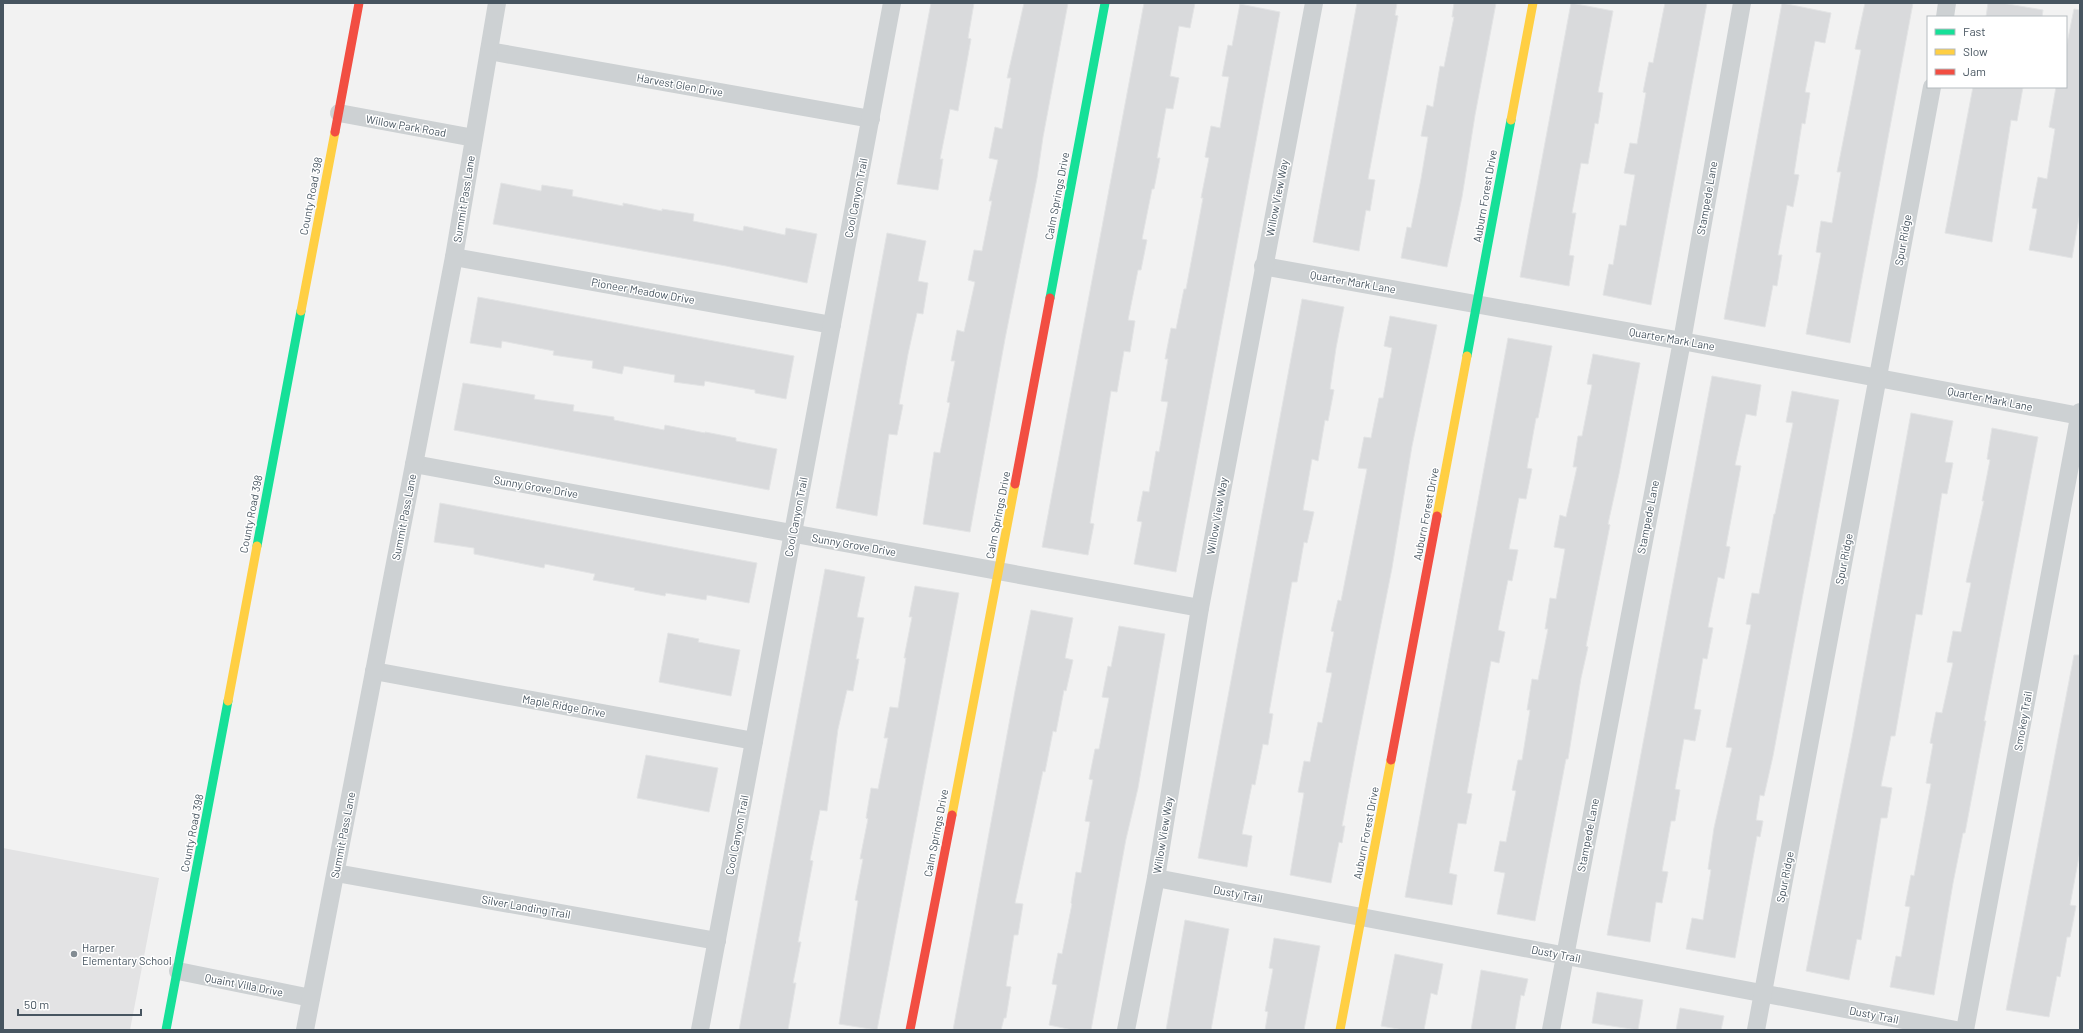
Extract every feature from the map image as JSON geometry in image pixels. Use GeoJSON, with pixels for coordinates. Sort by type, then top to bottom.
{"type":"FeatureCollection","features":[{"type":"Feature","properties":{"kind":"street","name":"County Road 398"},"geometry":{"type":"LineString","coordinates":[[166,1030],[359,3]]}},
{"type":"Feature","properties":{"kind":"street","name":"Summit Pass Lane"},"geometry":{"type":"LineString","coordinates":[[305,1030],[454,256],[497,3]]}},
{"type":"Feature","properties":{"kind":"street","name":"Cool Canyon Trail"},"geometry":{"type":"LineString","coordinates":[[700,1030],[892,3]]}},
{"type":"Feature","properties":{"kind":"street","name":"Calm Springs Drive"},"geometry":{"type":"LineString","coordinates":[[910,1030],[999,571],[1105,3]]}},
{"type":"Feature","properties":{"kind":"street","name":"Willow View Way"},"geometry":{"type":"LineString","coordinates":[[1126,1030],[1156,878],[1200,608],[1263,266],[1314,3]]}},
{"type":"Feature","properties":{"kind":"street","name":"Auburn Forest Drive"},"geometry":{"type":"LineString","coordinates":[[1340,1030],[1478,303],[1533,3]]}},
{"type":"Feature","properties":{"kind":"street","name":"Stampede Lane"},"geometry":{"type":"LineString","coordinates":[[1551,1030],[1682,340],[1742,3]]}},
{"type":"Feature","properties":{"kind":"street"},"geometry":{"type":"LineString","coordinates":[[1945,16],[1947,3]]}},
{"type":"Feature","properties":{"kind":"street","name":"Harvest Glen Drive"},"geometry":{"type":"LineString","coordinates":[[489,51],[871,119]]}},
{"type":"Feature","properties":{"kind":"street","name":"Spur Ridge"},"geometry":{"type":"LineString","coordinates":[[1756,1030],[1932,88]]}},
{"type":"Feature","properties":{"kind":"street","name":"Willow Park Road"},"geometry":{"type":"LineString","coordinates":[[339,113],[474,138]]}},
{"type":"Feature","properties":{"kind":"street","name":"Pioneer Meadow Drive"},"geometry":{"type":"LineString","coordinates":[[454,256],[832,325]]}},
{"type":"Feature","properties":{"kind":"street","name":"Quarter Mark Lane"},"geometry":{"type":"LineString","coordinates":[[1263,266],[1478,303],[1682,340],[1878,378],[2080,414]]}},
{"type":"Feature","properties":{"kind":"street","name":"Smokey Trail"},"geometry":{"type":"LineString","coordinates":[[1965,1030],[2080,414]]}},
{"type":"Feature","properties":{"kind":"street","name":"Sunny Grove Drive"},"geometry":{"type":"LineString","coordinates":[[414,464],[1200,608]]}},
{"type":"Feature","properties":{"kind":"street","name":"Maple Ridge Drive"},"geometry":{"type":"LineString","coordinates":[[374,671],[754,741]]}},
{"type":"Feature","properties":{"kind":"street","name":"Silver Landing Trail"},"geometry":{"type":"LineString","coordinates":[[336,874],[717,941]]}},
{"type":"Feature","properties":{"kind":"street","name":"Dusty Trail"},"geometry":{"type":"LineString","coordinates":[[1156,878],[1956,1030]]}},
{"type":"Feature","properties":{"kind":"street","name":"Quaint Villa Drive"},"geometry":{"type":"LineString","coordinates":[[178,971],[311,998]]}},
{"type":"Feature","properties":{"kind":"shaded area","name":"Harper Elementary School"},"geometry":{"type":"Polygon","coordinates":[[[3,848],[159,878],[130,1030],[3,1030],[3,848]]]}},
{"type":"Feature","properties":{"kind":"building"},"geometry":{"type":"Polygon","coordinates":[[[931,3],[974,3],[968,38],[971,39],[958,111],[950,109],[940,159],[943,159],[938,190],[897,184],[931,3]]]}},
{"type":"Feature","properties":{"kind":"building"},"geometry":{"type":"Polygon","coordinates":[[[1024,3],[1068,3],[1043,137],[1037,178],[1005,339],[970,532],[923,524],[934,452],[940,453],[950,403],[947,402],[955,361],[951,361],[957,330],[964,332],[975,282],[968,280],[974,250],[982,251],[992,201],[989,201],[998,160],[989,158],[995,127],[1002,129],[1011,78],[1007,78],[1024,3]]]}},
{"type":"Feature","properties":{"kind":"building"},"geometry":{"type":"Polygon","coordinates":[[[1144,3],[1195,3],[1190,28],[1179,26],[1170,76],[1179,78],[1173,109],[1166,108],[1157,158],[1160,158],[1142,239],[1147,240],[1141,270],[1138,270],[1128,320],[1135,321],[1130,352],[1124,351],[1117,392],[1111,391],[1090,523],[1094,524],[1088,555],[1042,547],[1144,3]]]}},
{"type":"Feature","properties":{"kind":"building"},"geometry":{"type":"Polygon","coordinates":[[[1357,3],[1397,3],[1395,15],[1398,16],[1368,179],[1375,180],[1370,211],[1366,210],[1359,251],[1313,242],[1357,3]]]}},
{"type":"Feature","properties":{"kind":"building"},"geometry":{"type":"Polygon","coordinates":[[[1454,3],[1496,3],[1475,115],[1462,197],[1447,267],[1401,258],[1407,227],[1411,228],[1421,179],[1428,137],[1421,136],[1427,105],[1433,107],[1440,66],[1444,67],[1454,17],[1452,17],[1454,3]]]}},
{"type":"Feature","properties":{"kind":"building"},"geometry":{"type":"Polygon","coordinates":[[[1571,3],[1613,11],[1598,92],[1603,93],[1598,124],[1595,123],[1588,164],[1581,163],[1572,213],[1576,213],[1569,255],[1574,256],[1569,286],[1520,277],[1571,3]]]}},
{"type":"Feature","properties":{"kind":"building"},"geometry":{"type":"Polygon","coordinates":[[[1665,3],[1707,3],[1651,305],[1603,295],[1609,264],[1613,265],[1620,225],[1626,226],[1635,175],[1624,173],[1630,143],[1637,144],[1646,93],[1643,92],[1649,62],[1653,63],[1665,3]]]}},
{"type":"Feature","properties":{"kind":"building"},"geometry":{"type":"Polygon","coordinates":[[[1782,3],[1831,13],[1825,43],[1815,41],[1805,92],[1810,93],[1805,124],[1802,123],[1794,174],[1799,175],[1793,207],[1787,205],[1778,255],[1782,255],[1777,286],[1773,285],[1765,327],[1724,319],[1782,3]]]}},
{"type":"Feature","properties":{"kind":"building"},"geometry":{"type":"Polygon","coordinates":[[[1865,3],[1913,3],[1850,343],[1806,334],[1821,253],[1816,252],[1821,221],[1832,223],[1841,172],[1837,172],[1861,50],[1855,49],[1865,3]]]}},
{"type":"Feature","properties":{"kind":"building"},"geometry":{"type":"Polygon","coordinates":[[[1988,3],[2002,3],[2043,10],[2042,16],[1986,16],[1988,3]]]}},
{"type":"Feature","properties":{"kind":"building"},"geometry":{"type":"Polygon","coordinates":[[[1240,4],[1280,12],[1176,572],[1134,564],[1142,522],[1137,521],[1143,491],[1149,492],[1156,451],[1159,452],[1168,402],[1161,401],[1168,359],[1165,359],[1171,328],[1176,329],[1184,289],[1186,289],[1209,158],[1205,157],[1211,126],[1220,128],[1229,77],[1222,76],[1228,45],[1232,46],[1240,4]]]}},
{"type":"Feature","properties":{"kind":"building"},"geometry":{"type":"Polygon","coordinates":[[[2074,9],[2080,10],[2080,212],[2072,258],[2029,250],[2037,209],[2032,208],[2038,177],[2047,179],[2055,129],[2049,127],[2056,88],[2067,88],[2067,43],[2074,9]]]}},
{"type":"Feature","properties":{"kind":"building"},"geometry":{"type":"Polygon","coordinates":[[[1973,88],[2023,88],[2017,121],[2011,120],[1992,242],[1945,233],[1973,88]]]}},
{"type":"Feature","properties":{"kind":"building"},"geometry":{"type":"Polygon","coordinates":[[[501,183],[541,191],[542,185],[573,190],[572,196],[623,206],[623,203],[662,211],[662,209],[694,214],[693,221],[743,231],[744,226],[785,235],[786,228],[817,234],[807,283],[726,266],[493,224],[501,183]]]}},
{"type":"Feature","properties":{"kind":"building"},"geometry":{"type":"Polygon","coordinates":[[[887,233],[926,241],[918,281],[928,283],[923,314],[917,313],[908,354],[899,404],[903,405],[897,435],[889,434],[877,516],[836,508],[887,233]]]}},
{"type":"Feature","properties":{"kind":"building"},"geometry":{"type":"Polygon","coordinates":[[[478,297],[794,356],[786,399],[755,393],[755,390],[705,381],[704,386],[674,382],[675,375],[624,366],[622,374],[592,368],[593,361],[553,355],[554,351],[502,341],[501,348],[470,343],[478,297]]]}},
{"type":"Feature","properties":{"kind":"building"},"geometry":{"type":"Polygon","coordinates":[[[1302,299],[1344,307],[1330,389],[1334,390],[1328,421],[1325,420],[1318,461],[1312,459],[1303,510],[1314,512],[1307,543],[1304,542],[1297,582],[1292,582],[1269,713],[1273,714],[1268,745],[1263,744],[1255,785],[1252,784],[1242,834],[1252,836],[1247,867],[1198,858],[1302,299]]]}},
{"type":"Feature","properties":{"kind":"building"},"geometry":{"type":"Polygon","coordinates":[[[1390,316],[1437,325],[1412,446],[1392,568],[1342,826],[1345,826],[1342,843],[1339,842],[1331,883],[1290,875],[1304,793],[1298,792],[1304,761],[1310,762],[1318,722],[1322,723],[1332,673],[1326,672],[1334,632],[1331,631],[1338,600],[1341,601],[1367,469],[1358,468],[1364,437],[1371,438],[1379,398],[1383,398],[1392,348],[1384,346],[1390,316]]]}},
{"type":"Feature","properties":{"kind":"building"},"geometry":{"type":"Polygon","coordinates":[[[1508,338],[1552,346],[1538,418],[1536,418],[1527,468],[1532,469],[1526,499],[1519,498],[1509,549],[1518,550],[1512,581],[1508,580],[1498,630],[1505,632],[1499,663],[1491,661],[1467,793],[1472,794],[1466,824],[1458,823],[1449,873],[1457,875],[1452,905],[1405,897],[1508,338]]]}},
{"type":"Feature","properties":{"kind":"building"},"geometry":{"type":"Polygon","coordinates":[[[1593,354],[1640,363],[1608,524],[1610,525],[1586,646],[1588,647],[1581,678],[1568,759],[1566,759],[1535,921],[1497,914],[1505,873],[1494,871],[1500,841],[1506,842],[1516,791],[1512,790],[1518,760],[1522,760],[1530,710],[1527,710],[1532,679],[1538,680],[1548,629],[1545,629],[1550,598],[1556,599],[1565,549],[1554,547],[1560,515],[1566,517],[1577,467],[1573,467],[1578,436],[1582,436],[1592,385],[1587,384],[1593,354]]]}},
{"type":"Feature","properties":{"kind":"building"},"geometry":{"type":"Polygon","coordinates":[[[1712,376],[1761,385],[1756,416],[1746,414],[1735,465],[1741,466],[1726,546],[1730,547],[1724,579],[1718,577],[1708,627],[1713,628],[1707,659],[1703,658],[1694,709],[1701,710],[1695,741],[1684,739],[1675,789],[1680,790],[1675,821],[1671,821],[1662,871],[1668,872],[1662,903],[1656,902],[1650,942],[1607,935],[1712,376]]]}},
{"type":"Feature","properties":{"kind":"building"},"geometry":{"type":"Polygon","coordinates":[[[463,383],[535,395],[534,399],[574,405],[573,411],[614,417],[614,420],[664,430],[665,425],[705,432],[736,438],[736,441],[777,449],[769,490],[454,430],[463,383]]]}},
{"type":"Feature","properties":{"kind":"building"},"geometry":{"type":"Polygon","coordinates":[[[1792,391],[1839,400],[1773,756],[1764,796],[1760,795],[1756,820],[1763,821],[1760,837],[1757,836],[1735,958],[1686,949],[1692,918],[1703,920],[1711,870],[1708,869],[1714,828],[1732,748],[1726,747],[1751,625],[1746,624],[1752,593],[1759,594],[1793,423],[1786,422],[1792,391]]]}},
{"type":"Feature","properties":{"kind":"building"},"geometry":{"type":"Polygon","coordinates":[[[1911,413],[1953,421],[1945,462],[1953,463],[1947,494],[1942,493],[1922,615],[1916,614],[1895,736],[1891,736],[1881,786],[1892,788],[1887,818],[1881,818],[1861,940],[1857,939],[1849,980],[1806,971],[1852,738],[1911,413]]]}},
{"type":"Feature","properties":{"kind":"building"},"geometry":{"type":"Polygon","coordinates":[[[1992,428],[2038,437],[1984,721],[1986,721],[1965,833],[1963,833],[1953,883],[1934,995],[1890,987],[1896,956],[1901,957],[1910,907],[1905,906],[1911,875],[1914,876],[1931,784],[1926,783],[1933,744],[1930,743],[1936,712],[1942,713],[1953,663],[1947,662],[1953,631],[1961,632],[1971,583],[1966,582],[1984,501],[1982,501],[1990,460],[1987,459],[1992,428]]]}},
{"type":"Feature","properties":{"kind":"building"},"geometry":{"type":"Polygon","coordinates":[[[440,503],[757,563],[749,603],[707,595],[706,600],[666,593],[665,596],[634,590],[635,588],[593,580],[595,574],[545,564],[544,568],[474,554],[474,548],[434,542],[440,503]]]}},
{"type":"Feature","properties":{"kind":"building"},"geometry":{"type":"Polygon","coordinates":[[[825,569],[865,577],[857,617],[864,618],[856,659],[859,659],[853,691],[847,690],[838,729],[827,811],[820,810],[810,860],[813,861],[798,942],[801,942],[793,983],[796,983],[788,1030],[739,1030],[825,569]]]}},
{"type":"Feature","properties":{"kind":"building"},"geometry":{"type":"Polygon","coordinates":[[[915,586],[959,593],[877,1030],[839,1024],[858,901],[855,900],[863,859],[860,859],[868,819],[866,818],[871,788],[878,789],[888,738],[884,738],[890,707],[898,708],[906,658],[904,658],[912,617],[909,617],[915,586]]]}},
{"type":"Feature","properties":{"kind":"building"},"geometry":{"type":"Polygon","coordinates":[[[1031,610],[1073,618],[1065,658],[1073,660],[1066,691],[1064,690],[1056,732],[1053,731],[1045,772],[1043,771],[1015,903],[1023,904],[1018,935],[1014,935],[1006,986],[1011,987],[1006,1018],[1004,1018],[1001,1030],[953,1030],[1015,691],[1031,610]]]}},
{"type":"Feature","properties":{"kind":"building"},"geometry":{"type":"Polygon","coordinates":[[[1119,626],[1165,634],[1138,788],[1126,839],[1091,1030],[1073,1030],[1049,1025],[1057,985],[1052,984],[1058,953],[1062,954],[1072,904],[1076,872],[1081,873],[1090,822],[1085,821],[1093,780],[1089,779],[1095,749],[1099,749],[1109,698],[1102,697],[1108,666],[1111,667],[1119,626]]]}},
{"type":"Feature","properties":{"kind":"building"},"geometry":{"type":"Polygon","coordinates":[[[668,633],[699,639],[698,642],[740,650],[731,696],[659,682],[668,633]]]}},
{"type":"Feature","properties":{"kind":"building"},"geometry":{"type":"Polygon","coordinates":[[[2074,655],[2080,655],[2080,851],[2070,905],[2076,906],[2070,937],[2067,937],[2060,977],[2057,976],[2049,1017],[2006,1010],[2074,655]]]}},
{"type":"Feature","properties":{"kind":"building"},"geometry":{"type":"Polygon","coordinates":[[[646,755],[718,768],[709,812],[637,798],[646,755]]]}},
{"type":"Feature","properties":{"kind":"building"},"geometry":{"type":"Polygon","coordinates":[[[1185,920],[1229,929],[1211,1030],[1166,1030],[1185,920]]]}},
{"type":"Feature","properties":{"kind":"building"},"geometry":{"type":"Polygon","coordinates":[[[1274,938],[1320,946],[1304,1030],[1265,1030],[1268,1012],[1265,1011],[1273,969],[1269,968],[1274,938]]]}},
{"type":"Feature","properties":{"kind":"building"},"geometry":{"type":"Polygon","coordinates":[[[1395,954],[1443,964],[1437,995],[1431,993],[1424,1030],[1404,1030],[1381,1026],[1395,954]]]}},
{"type":"Feature","properties":{"kind":"building"},"geometry":{"type":"Polygon","coordinates":[[[1481,970],[1528,979],[1524,996],[1521,995],[1515,1030],[1471,1030],[1481,970]]]}},
{"type":"Feature","properties":{"kind":"building"},"geometry":{"type":"Polygon","coordinates":[[[1597,992],[1643,1000],[1638,1030],[1592,1023],[1597,992]]]}},
{"type":"Feature","properties":{"kind":"building"},"geometry":{"type":"Polygon","coordinates":[[[1680,1008],[1724,1016],[1721,1030],[1676,1030],[1680,1008]]]}},
{"type":"Feature","properties":{"kind":"traffic: fast"},"geometry":{"type":"LineString","coordinates":[[1050,298],[1105,3]]}},
{"type":"Feature","properties":{"kind":"traffic: fast"},"geometry":{"type":"LineString","coordinates":[[1467,356],[1511,120]]}},
{"type":"Feature","properties":{"kind":"traffic: fast"},"geometry":{"type":"LineString","coordinates":[[257,546],[301,311]]}},
{"type":"Feature","properties":{"kind":"traffic: fast"},"geometry":{"type":"LineString","coordinates":[[166,1030],[228,701]]}},
{"type":"Feature","properties":{"kind":"traffic: slow"},"geometry":{"type":"LineString","coordinates":[[1511,120],[1533,3]]}},
{"type":"Feature","properties":{"kind":"traffic: slow"},"geometry":{"type":"LineString","coordinates":[[301,311],[335,132]]}},
{"type":"Feature","properties":{"kind":"traffic: slow"},"geometry":{"type":"LineString","coordinates":[[1437,516],[1467,356]]}},
{"type":"Feature","properties":{"kind":"traffic: slow"},"geometry":{"type":"LineString","coordinates":[[952,815],[1015,484]]}},
{"type":"Feature","properties":{"kind":"traffic: slow"},"geometry":{"type":"LineString","coordinates":[[228,701],[257,546]]}},
{"type":"Feature","properties":{"kind":"traffic: slow"},"geometry":{"type":"LineString","coordinates":[[1340,1030],[1391,760]]}},
{"type":"Feature","properties":{"kind":"traffic: jam"},"geometry":{"type":"LineString","coordinates":[[335,132],[359,3]]}},
{"type":"Feature","properties":{"kind":"traffic: jam"},"geometry":{"type":"LineString","coordinates":[[1015,484],[1050,298]]}},
{"type":"Feature","properties":{"kind":"traffic: jam"},"geometry":{"type":"LineString","coordinates":[[1391,760],[1437,516]]}},
{"type":"Feature","properties":{"kind":"traffic: jam"},"geometry":{"type":"LineString","coordinates":[[910,1030],[952,815]]}},
{"type":"Feature","properties":{"kind":"place","name":"Harper Elementary School"},"geometry":{"type":"Point","coordinates":[74,954]}}]}
